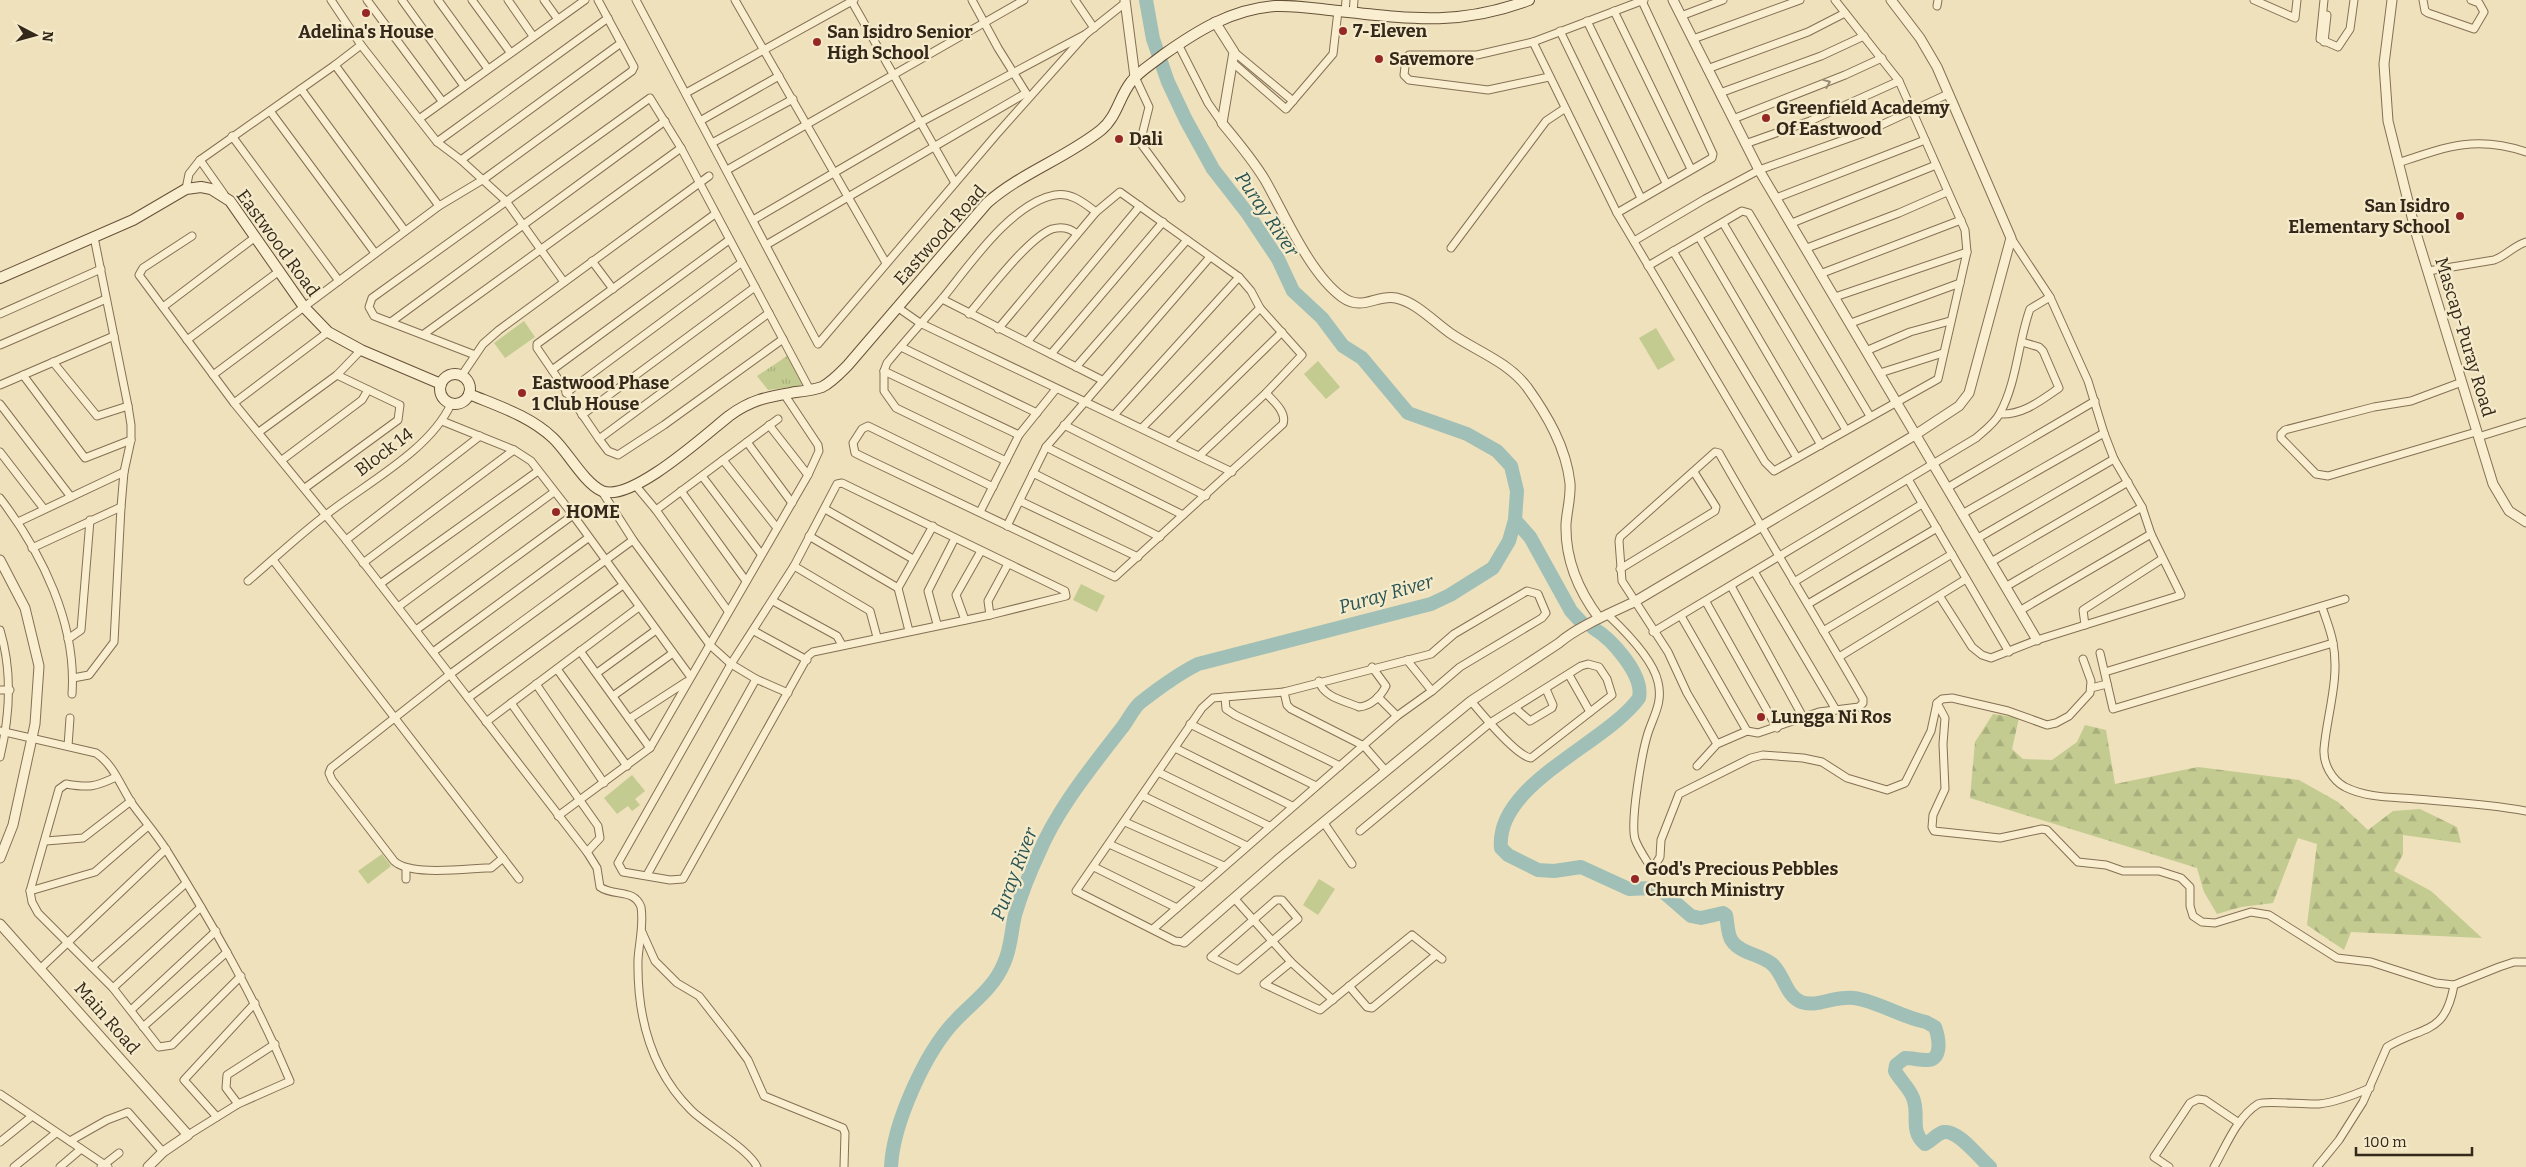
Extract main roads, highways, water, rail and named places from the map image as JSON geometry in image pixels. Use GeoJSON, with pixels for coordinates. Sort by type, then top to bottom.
{"type":"FeatureCollection","features":[{"type":"Feature","properties":{"kind":"main road","name":"Eastwood Road"},"geometry":{"type":"LineString","coordinates":[[469,394],[523,417],[552,436],[591,482],[601,490],[615,493],[636,486],[743,405],[759,398],[810,390],[827,384],[848,365],[987,203],[1003,189],[1102,130],[1115,113],[1138,74],[1177,45],[1215,22],[1244,12],[1270,7],[1291,6],[1412,19],[1453,19],[1503,10],[1529,0]]}},
{"type":"Feature","properties":{"kind":"main road","name":"Eastwood Road"},"geometry":{"type":"LineString","coordinates":[[0,278],[134,220],[186,190],[201,187],[224,194],[304,307],[328,332],[361,350],[441,384]]}},
{"type":"Feature","properties":{"kind":"main road"},"geometry":{"type":"LineString","coordinates":[[448,375],[462,375],[470,385],[469,394],[462,402],[451,404],[441,394],[441,384],[448,375]]}},
{"type":"Feature","properties":{"kind":"waterway","name":"Puray River"},"geometry":{"type":"LineString","coordinates":[[891,1167],[893,1150],[904,1110],[922,1069],[944,1034],[983,994],[1000,972],[1008,952],[1020,900],[1046,838],[1075,789],[1138,705],[1169,681],[1198,664],[1431,604],[1450,595],[1493,568],[1509,541],[1515,520],[1517,491],[1511,466],[1497,451],[1467,434],[1408,413],[1362,358],[1343,346],[1322,318],[1293,291],[1278,259],[1248,214],[1213,169],[1186,120],[1168,82],[1153,39],[1146,0]]}},
{"type":"Feature","properties":{"kind":"waterway"},"geometry":{"type":"LineString","coordinates":[[1515,520],[1530,537],[1571,611],[1583,624]]}},
{"type":"Feature","properties":{"kind":"waterway"},"geometry":{"type":"LineString","coordinates":[[1593,628],[1609,640],[1625,658],[1637,679],[1639,698],[1603,732],[1555,766],[1515,804],[1504,825],[1501,848],[1508,855],[1538,870],[1554,871],[1581,867],[1629,889],[1652,888],[1661,890],[1691,916],[1701,918],[1723,913],[1726,915],[1728,932],[1732,941],[1740,949],[1772,964],[1791,995],[1801,1002],[1813,1003],[1840,998],[1854,998],[1871,1002],[1935,1027],[1938,1037],[1938,1048],[1935,1057],[1926,1060],[1905,1058],[1896,1065],[1895,1071],[1910,1091],[1915,1104],[1917,1134],[1925,1144],[1944,1132],[1956,1135],[1969,1145],[1990,1167]]}},
{"type":"Feature","properties":{"kind":"place","name":"Adelina's House"},"geometry":{"type":"Point","coordinates":[366,13]}},
{"type":"Feature","properties":{"kind":"place","name":"7-Eleven"},"geometry":{"type":"Point","coordinates":[1343,31]}},
{"type":"Feature","properties":{"kind":"place","name":"San Isidro Senior High School"},"geometry":{"type":"Point","coordinates":[817,42]}},
{"type":"Feature","properties":{"kind":"place","name":"Savemore"},"geometry":{"type":"Point","coordinates":[1379,59]}},
{"type":"Feature","properties":{"kind":"place","name":"Greenfield Academy Of Eastwood"},"geometry":{"type":"Point","coordinates":[1766,118]}},
{"type":"Feature","properties":{"kind":"place","name":"Dali"},"geometry":{"type":"Point","coordinates":[1119,139]}},
{"type":"Feature","properties":{"kind":"place","name":"San Isidro Elementary School"},"geometry":{"type":"Point","coordinates":[2460,216]}},
{"type":"Feature","properties":{"kind":"place","name":"Eastwood Phase 1 Club House"},"geometry":{"type":"Point","coordinates":[522,393]}},
{"type":"Feature","properties":{"kind":"place","name":"HOME"},"geometry":{"type":"Point","coordinates":[556,512]}},
{"type":"Feature","properties":{"kind":"place","name":"Lungga Ni Ros"},"geometry":{"type":"Point","coordinates":[1761,717]}},
{"type":"Feature","properties":{"kind":"place","name":"God's Precious Pebbles Church Ministry"},"geometry":{"type":"Point","coordinates":[1635,879]}}]}
